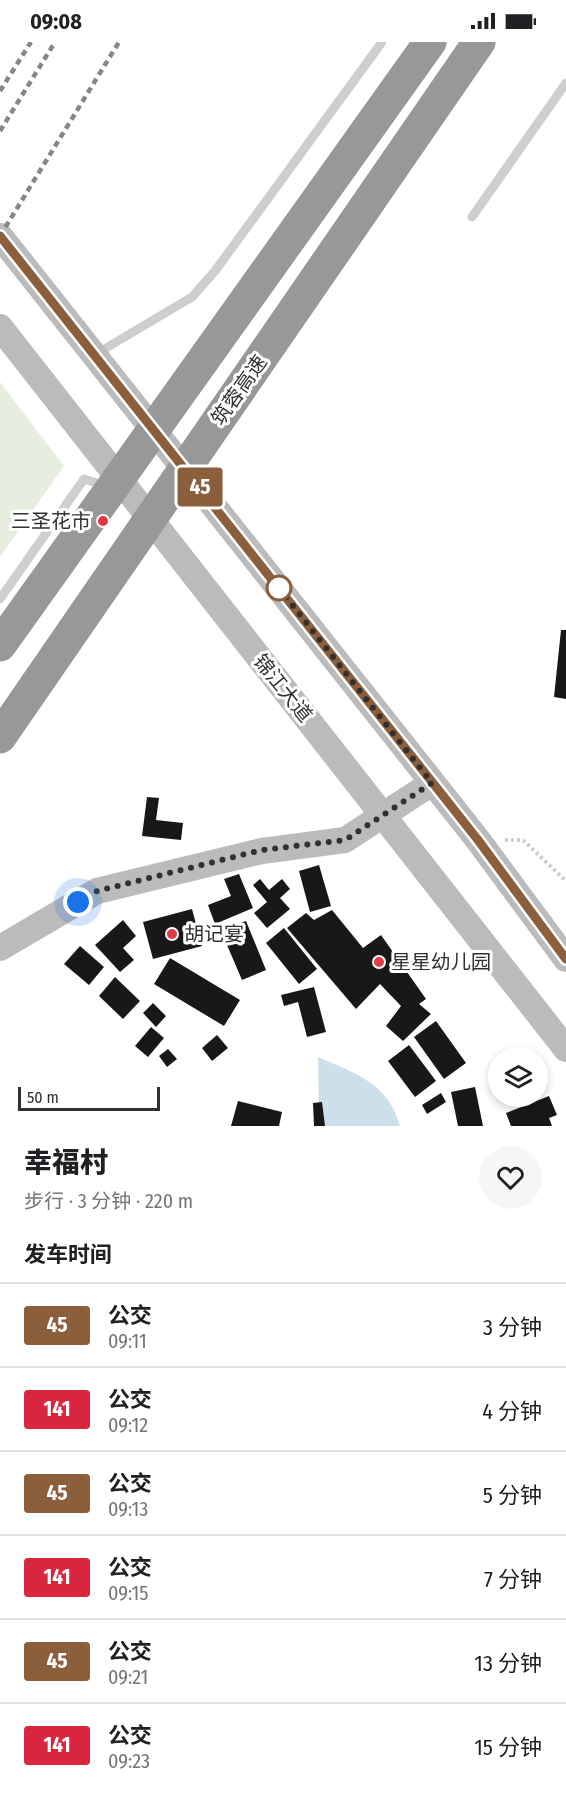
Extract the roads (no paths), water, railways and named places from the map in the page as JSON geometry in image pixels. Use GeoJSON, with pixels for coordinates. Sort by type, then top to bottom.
{"type":"FeatureCollection","features":[{"type":"Feature","properties":{"kind":"highway"},"geometry":{"type":"LineString","coordinates":[[0,645],[430,42]]}},
{"type":"Feature","properties":{"kind":"highway","name":"筑蓉高速"},"geometry":{"type":"LineString","coordinates":[[0,737],[479,42]]}},
{"type":"Feature","properties":{"kind":"main road"},"geometry":{"type":"LineString","coordinates":[[0,236],[478,840],[566,959]]}},
{"type":"Feature","properties":{"kind":"main road","name":"锦江大道"},"geometry":{"type":"LineString","coordinates":[[0,327],[566,1049]]}},
{"type":"Feature","properties":{"kind":"main road"},"geometry":{"type":"LineString","coordinates":[[0,948],[97,891],[262,850],[345,840],[432,783]]}},
{"type":"Feature","properties":{"kind":"lane"},"geometry":{"type":"LineString","coordinates":[[95,355],[192,297],[215,271],[382,42]]}},
{"type":"Feature","properties":{"kind":"lane"},"geometry":{"type":"LineString","coordinates":[[472,217],[566,83]]}},
{"type":"Feature","properties":{"kind":"lane"},"geometry":{"type":"LineString","coordinates":[[0,598],[84,479],[128,493]]}},
{"type":"Feature","properties":{"kind":"water"},"geometry":{"type":"Polygon","coordinates":[[[318,1057],[345,1068],[379,1089],[395,1111],[400,1126],[319,1126],[318,1057]]]}},
{"type":"Feature","properties":{"kind":"railway"},"geometry":{"type":"LineString","coordinates":[[0,91],[31,42]]}},
{"type":"Feature","properties":{"kind":"railway"},"geometry":{"type":"LineString","coordinates":[[0,131],[55,42]]}},
{"type":"Feature","properties":{"kind":"railway"},"geometry":{"type":"LineString","coordinates":[[0,236],[119,42]]}},
{"type":"Feature","properties":{"kind":"place","name":"三圣花市"},"geometry":{"type":"Point","coordinates":[103,521]}},
{"type":"Feature","properties":{"kind":"place","name":"胡记宴"},"geometry":{"type":"Point","coordinates":[172,934]}},
{"type":"Feature","properties":{"kind":"place","name":"星星幼儿园"},"geometry":{"type":"Point","coordinates":[379,962]}}]}
